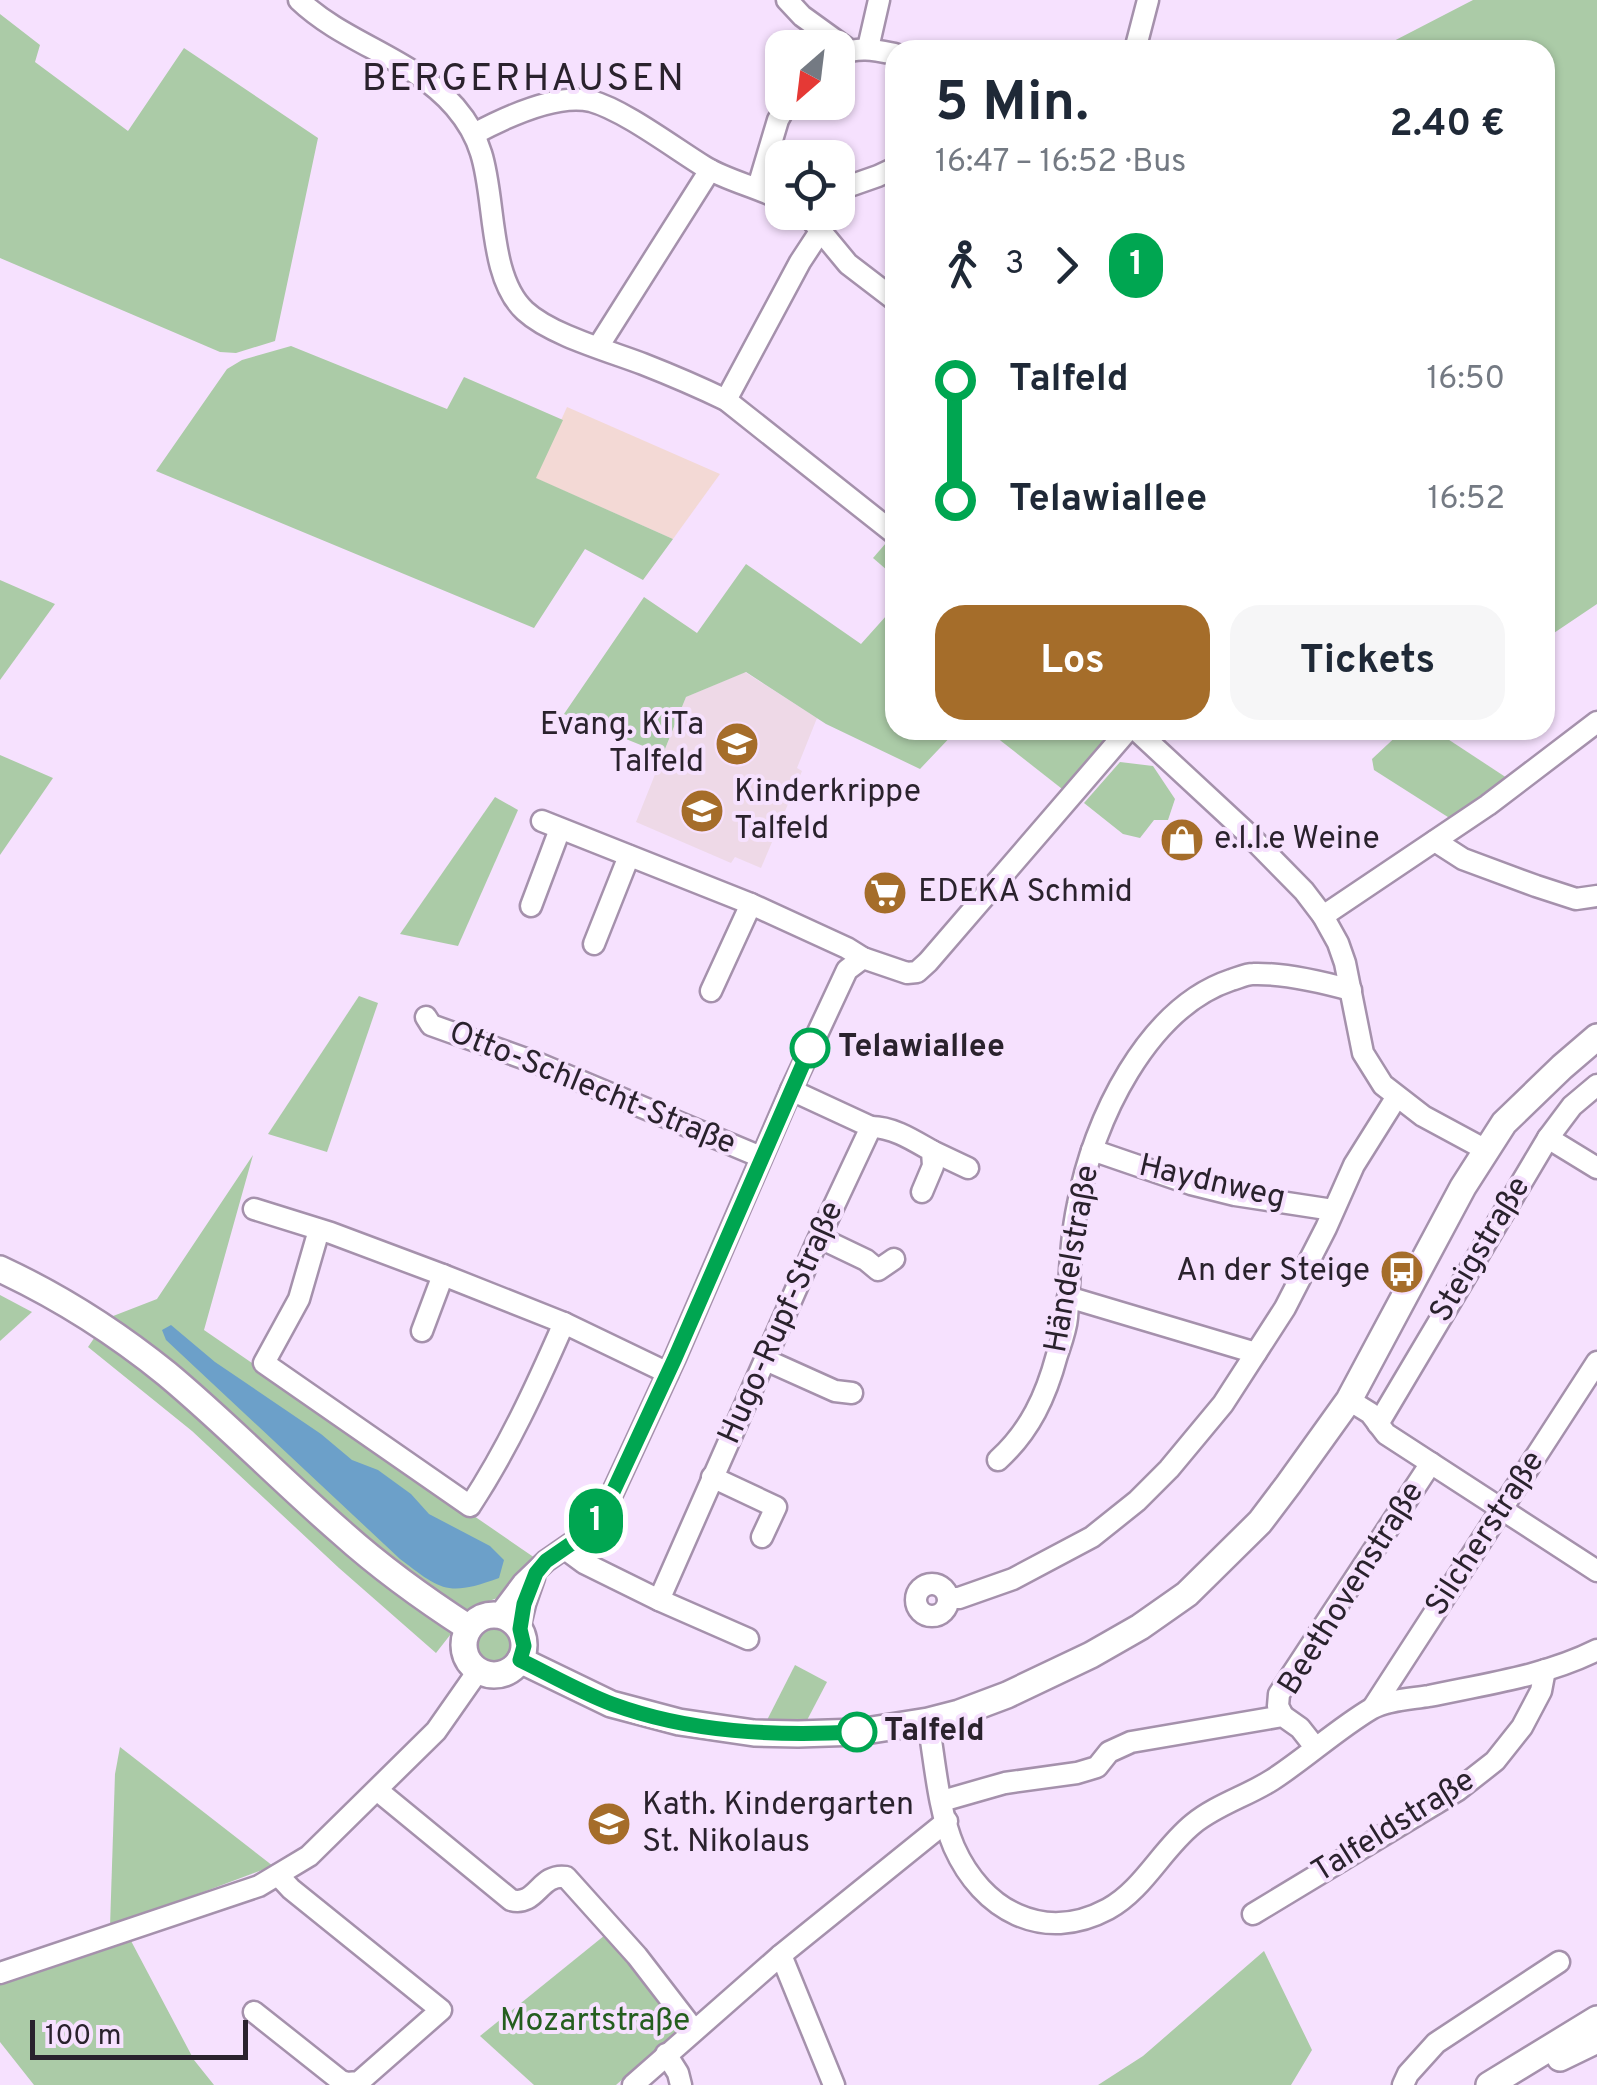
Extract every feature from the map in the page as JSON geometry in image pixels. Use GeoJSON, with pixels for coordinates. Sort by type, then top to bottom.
{"type":"FeatureCollection","features":[{"type":"Feature","properties":{"kind":"main road"},"geometry":{"type":"LineString","coordinates":[[520,1660],[611,1704],[679,1722],[724,1730],[858,1732],[928,1721],[1007,1695],[1140,1626],[1187,1594],[1260,1522],[1349,1400],[1455,1202],[1504,1123],[1597,1037]]}},
{"type":"Feature","properties":{"kind":"main road"},"geometry":{"type":"LineString","coordinates":[[0,1268],[85,1315],[148,1359],[368,1555],[469,1628]]}},
{"type":"Feature","properties":{"kind":"main road"},"geometry":{"type":"LineString","coordinates":[[480,1618],[509,1622],[524,1646],[520,1660],[505,1674],[478,1671],[464,1648],[469,1628],[480,1618]]}},
{"type":"Feature","properties":{"kind":"main road"},"geometry":{"type":"LineString","coordinates":[[1488,2085],[1597,2019]]}},
{"type":"Feature","properties":{"kind":"main road"},"geometry":{"type":"LineString","coordinates":[[1501,2085],[1597,2040]]}},
{"type":"Feature","properties":{"kind":"street"},"geometry":{"type":"LineString","coordinates":[[299,0],[320,19],[406,67],[454,106],[474,134],[486,174],[501,262],[514,299],[533,318],[726,400],[885,526]]}},
{"type":"Feature","properties":{"kind":"street"},"geometry":{"type":"LineString","coordinates":[[787,0],[821,30]]}},
{"type":"Feature","properties":{"kind":"street"},"geometry":{"type":"LineString","coordinates":[[855,45],[879,0]]}},
{"type":"Feature","properties":{"kind":"street"},"geometry":{"type":"LineString","coordinates":[[1137,40],[1148,0]]}},
{"type":"Feature","properties":{"kind":"street"},"geometry":{"type":"LineString","coordinates":[[855,52],[885,54]]}},
{"type":"Feature","properties":{"kind":"street"},"geometry":{"type":"LineString","coordinates":[[474,134],[555,102],[588,100],[710,170],[765,191]]}},
{"type":"Feature","properties":{"kind":"street"},"geometry":{"type":"LineString","coordinates":[[758,187],[778,120]]}},
{"type":"Feature","properties":{"kind":"street"},"geometry":{"type":"LineString","coordinates":[[598,347],[710,170]]}},
{"type":"Feature","properties":{"kind":"street"},"geometry":{"type":"LineString","coordinates":[[855,183],[885,172]]}},
{"type":"Feature","properties":{"kind":"street"},"geometry":{"type":"LineString","coordinates":[[726,400],[816,230]]}},
{"type":"Feature","properties":{"kind":"street"},"geometry":{"type":"LineString","coordinates":[[827,230],[848,264],[885,292]]}},
{"type":"Feature","properties":{"kind":"street"},"geometry":{"type":"LineString","coordinates":[[1323,916],[1526,778],[1597,722]]}},
{"type":"Feature","properties":{"kind":"street"},"geometry":{"type":"LineString","coordinates":[[530,906],[551,825],[751,904],[863,958],[907,973],[917,972],[1119,740]]}},
{"type":"Feature","properties":{"kind":"street"},"geometry":{"type":"LineString","coordinates":[[1147,740],[1246,832],[1323,916],[1338,943],[1363,1053],[1382,1085],[1424,1116],[1486,1150]]}},
{"type":"Feature","properties":{"kind":"street"},"geometry":{"type":"LineString","coordinates":[[1435,841],[1462,859],[1549,890],[1576,898],[1597,896]]}},
{"type":"Feature","properties":{"kind":"street"},"geometry":{"type":"LineString","coordinates":[[594,944],[629,856]]}},
{"type":"Feature","properties":{"kind":"street"},"geometry":{"type":"LineString","coordinates":[[711,991],[751,904]]}},
{"type":"Feature","properties":{"kind":"street"},"geometry":{"type":"LineString","coordinates":[[509,1622],[524,1604],[536,1573],[546,1561],[588,1532],[605,1509],[790,1090],[847,970],[863,958]]}},
{"type":"Feature","properties":{"kind":"street","name":"Händelstraße"},"geometry":{"type":"LineString","coordinates":[[998,1460],[1021,1436],[1049,1384],[1067,1322],[1076,1208],[1092,1150],[1126,1075],[1148,1045],[1176,1013],[1211,987],[1251,974],[1351,990]]}},
{"type":"Feature","properties":{"kind":"street","name":"Otto-Schlecht-Straße"},"geometry":{"type":"LineString","coordinates":[[426,1017],[431,1025],[537,1063],[761,1157]]}},
{"type":"Feature","properties":{"kind":"street","name":"Steigstraße"},"geometry":{"type":"LineString","coordinates":[[1378,1424],[1548,1138],[1572,1106],[1597,1085]]}},
{"type":"Feature","properties":{"kind":"street"},"geometry":{"type":"LineString","coordinates":[[790,1090],[871,1127],[883,1127],[968,1168]]}},
{"type":"Feature","properties":{"kind":"street"},"geometry":{"type":"LineString","coordinates":[[948,1598],[959,1598],[1013,1579],[1092,1538],[1169,1470],[1223,1404],[1285,1308],[1354,1164],[1396,1098]]}},
{"type":"Feature","properties":{"kind":"street","name":"Hugo-Rupf-Straße"},"geometry":{"type":"LineString","coordinates":[[659,1600],[871,1127]]}},
{"type":"Feature","properties":{"kind":"street"},"geometry":{"type":"LineString","coordinates":[[1548,1138],[1597,1168]]}},
{"type":"Feature","properties":{"kind":"street","name":"Haydnweg"},"geometry":{"type":"LineString","coordinates":[[1092,1150],[1235,1195],[1333,1210]]}},
{"type":"Feature","properties":{"kind":"street"},"geometry":{"type":"LineString","coordinates":[[922,1192],[934,1166],[932,1152]]}},
{"type":"Feature","properties":{"kind":"street"},"geometry":{"type":"LineString","coordinates":[[254,1210],[331,1232],[443,1275],[564,1323],[668,1373]]}},
{"type":"Feature","properties":{"kind":"street"},"geometry":{"type":"LineString","coordinates":[[319,1230],[299,1300],[264,1363],[470,1506],[506,1448],[564,1323]]}},
{"type":"Feature","properties":{"kind":"street"},"geometry":{"type":"LineString","coordinates":[[820,1238],[878,1270],[894,1259]]}},
{"type":"Feature","properties":{"kind":"street"},"geometry":{"type":"LineString","coordinates":[[422,1331],[443,1275]]}},
{"type":"Feature","properties":{"kind":"street"},"geometry":{"type":"LineString","coordinates":[[1068,1298],[1256,1353]]}},
{"type":"Feature","properties":{"kind":"street"},"geometry":{"type":"LineString","coordinates":[[766,1360],[835,1391],[852,1393]]}},
{"type":"Feature","properties":{"kind":"street","name":"Silcherstraße"},"geometry":{"type":"LineString","coordinates":[[1374,1706],[1597,1362]]}},
{"type":"Feature","properties":{"kind":"street"},"geometry":{"type":"LineString","coordinates":[[1349,1400],[1370,1413],[1386,1434],[1597,1571]]}},
{"type":"Feature","properties":{"kind":"street","name":"Beethovenstraße"},"geometry":{"type":"LineString","coordinates":[[1283,1716],[1278,1706],[1279,1694],[1432,1464]]}},
{"type":"Feature","properties":{"kind":"street"},"geometry":{"type":"LineString","coordinates":[[712,1478],[776,1508],[762,1537]]}},
{"type":"Feature","properties":{"kind":"street"},"geometry":{"type":"LineString","coordinates":[[565,1549],[584,1563],[659,1600],[748,1639]]}},
{"type":"Feature","properties":{"kind":"street"},"geometry":{"type":"LineString","coordinates":[[928,1721],[944,1811],[954,1846],[968,1872],[1005,1910],[1023,1920],[1070,1923],[1109,1909],[1194,1823],[1272,1780],[1374,1706],[1545,1670],[1597,1650]]}},
{"type":"Feature","properties":{"kind":"street","name":"Talfeldstraße"},"geometry":{"type":"LineString","coordinates":[[1252,1914],[1458,1790],[1496,1762],[1522,1727],[1541,1691],[1545,1670]]}},
{"type":"Feature","properties":{"kind":"street"},"geometry":{"type":"LineString","coordinates":[[0,1973],[259,1886],[309,1856],[436,1731],[478,1671]]}},
{"type":"Feature","properties":{"kind":"street"},"geometry":{"type":"LineString","coordinates":[[633,2085],[944,1811],[1006,1783],[1097,1767],[1109,1752],[1131,1742],[1283,1716],[1300,1728],[1315,1748]]}},
{"type":"Feature","properties":{"kind":"street"},"geometry":{"type":"LineString","coordinates":[[378,1790],[517,1903],[524,1902],[551,1878],[566,1877],[637,1956],[694,2030]]}},
{"type":"Feature","properties":{"kind":"street"},"geometry":{"type":"LineString","coordinates":[[254,2012],[341,2081],[354,2084],[441,2010],[278,1875]]}},
{"type":"Feature","properties":{"kind":"street"},"geometry":{"type":"LineString","coordinates":[[781,1954],[834,2085]]}},
{"type":"Feature","properties":{"kind":"street"},"geometry":{"type":"LineString","coordinates":[[1404,2085],[1408,2074],[1436,2043],[1559,1962]]}},
{"type":"Feature","properties":{"kind":"street"},"geometry":{"type":"LineString","coordinates":[[666,2054],[681,2085]]}},
{"type":"Feature","properties":{"kind":"shaded area"},"geometry":{"type":"Polygon","coordinates":[[[567,407],[720,474],[673,539],[535,478],[567,407]]]}},
{"type":"Feature","properties":{"kind":"shaded area"},"geometry":{"type":"Polygon","coordinates":[[[745,672],[817,718],[797,768],[802,771],[761,868],[735,857],[731,863],[636,822],[686,697],[745,672]]]}},
{"type":"Feature","properties":{"kind":"green space"},"geometry":{"type":"Polygon","coordinates":[[[1473,0],[1597,0],[1597,604],[1555,632],[1555,40],[1396,40],[1473,0]]]}},
{"type":"Feature","properties":{"kind":"green space"},"geometry":{"type":"Polygon","coordinates":[[[0,14],[40,45],[35,62],[128,131],[184,48],[318,138],[275,341],[236,353],[220,352],[0,258],[0,14]]]}},
{"type":"Feature","properties":{"kind":"green space"},"geometry":{"type":"Polygon","coordinates":[[[291,346],[447,409],[464,377],[563,420],[536,478],[673,539],[643,580],[585,549],[534,628],[156,471],[227,369],[242,360],[291,346]]]}},
{"type":"Feature","properties":{"kind":"green space"},"geometry":{"type":"Polygon","coordinates":[[[885,544],[885,568],[873,558],[885,544]]]}},
{"type":"Feature","properties":{"kind":"green space"},"geometry":{"type":"Polygon","coordinates":[[[746,564],[861,644],[885,617],[885,740],[948,740],[920,769],[826,724],[746,672],[686,697],[663,754],[564,714],[644,597],[697,633],[746,564]]]}},
{"type":"Feature","properties":{"kind":"green space"},"geometry":{"type":"Polygon","coordinates":[[[0,580],[55,604],[0,680],[0,580]]]}},
{"type":"Feature","properties":{"kind":"green space"},"geometry":{"type":"Polygon","coordinates":[[[1000,740],[1103,740],[1066,792],[1000,740]]]}},
{"type":"Feature","properties":{"kind":"green space"},"geometry":{"type":"Polygon","coordinates":[[[1392,740],[1449,740],[1507,778],[1451,819],[1374,770],[1372,759],[1392,740]]]}},
{"type":"Feature","properties":{"kind":"green space"},"geometry":{"type":"Polygon","coordinates":[[[0,755],[53,778],[0,855],[0,755]]]}},
{"type":"Feature","properties":{"kind":"green space"},"geometry":{"type":"Polygon","coordinates":[[[1120,762],[1153,766],[1175,799],[1168,820],[1154,820],[1140,838],[1123,834],[1084,803],[1120,762]]]}},
{"type":"Feature","properties":{"kind":"green space"},"geometry":{"type":"Polygon","coordinates":[[[495,797],[518,810],[458,946],[400,934],[495,797]]]}},
{"type":"Feature","properties":{"kind":"green space"},"geometry":{"type":"Polygon","coordinates":[[[359,996],[378,1003],[327,1152],[268,1134],[359,996]]]}},
{"type":"Feature","properties":{"kind":"green space"},"geometry":{"type":"Polygon","coordinates":[[[253,1155],[204,1330],[535,1558],[506,1595],[472,1607],[436,1653],[192,1431],[88,1347],[108,1318],[157,1299],[253,1155]]]}},
{"type":"Feature","properties":{"kind":"green space"},"geometry":{"type":"Polygon","coordinates":[[[0,1295],[32,1312],[0,1341],[0,1295]]]}},
{"type":"Feature","properties":{"kind":"green space"},"geometry":{"type":"Polygon","coordinates":[[[493,1622],[509,1628],[515,1644],[509,1660],[493,1666],[477,1660],[471,1644],[477,1628],[493,1622]]]}},
{"type":"Feature","properties":{"kind":"green space"},"geometry":{"type":"Polygon","coordinates":[[[795,1665],[827,1682],[805,1724],[765,1724],[795,1665]]]}},
{"type":"Feature","properties":{"kind":"green space"},"geometry":{"type":"Polygon","coordinates":[[[120,1747],[273,1866],[110,1927],[115,1774],[120,1747]]]}},
{"type":"Feature","properties":{"kind":"green space","name":"Mozartstraße"},"geometry":{"type":"Polygon","coordinates":[[[610,1931],[681,2028],[616,2085],[534,2085],[480,2036],[610,1931]]]}},
{"type":"Feature","properties":{"kind":"green space"},"geometry":{"type":"Polygon","coordinates":[[[130,1939],[194,2060],[214,2085],[34,2085],[0,2042],[0,1979],[130,1939]]]}},
{"type":"Feature","properties":{"kind":"green space"},"geometry":{"type":"Polygon","coordinates":[[[1264,1951],[1312,2050],[1291,2085],[1098,2085],[1143,2056],[1264,1951]]]}},
{"type":"Feature","properties":{"kind":"water"},"geometry":{"type":"Polygon","coordinates":[[[171,1325],[215,1362],[321,1434],[352,1460],[378,1470],[411,1494],[429,1514],[490,1546],[504,1560],[499,1578],[456,1589],[445,1587],[400,1559],[166,1340],[162,1330],[171,1325]]]}},
{"type":"Feature","properties":{"kind":"bus line","name":"1"},"geometry":{"type":"LineString","coordinates":[[810,1048],[605,1509],[588,1532],[546,1561],[536,1573],[524,1604],[520,1660],[611,1704],[679,1722],[754,1733],[857,1732]]}},
{"type":"Feature","properties":{"kind":"place","name":"Evang. KiTa Talfeld"},"geometry":{"type":"Point","coordinates":[737,744]}},
{"type":"Feature","properties":{"kind":"place","name":"Kinderkrippe Talfeld"},"geometry":{"type":"Point","coordinates":[702,811]}},
{"type":"Feature","properties":{"kind":"place","name":"e.l.l.e Weine"},"geometry":{"type":"Point","coordinates":[1182,840]}},
{"type":"Feature","properties":{"kind":"place","name":"EDEKA Schmid"},"geometry":{"type":"Point","coordinates":[885,893]}},
{"type":"Feature","properties":{"kind":"place","name":"Telawiallee"},"geometry":{"type":"Point","coordinates":[810,1048]}},
{"type":"Feature","properties":{"kind":"place","name":"An der Steige"},"geometry":{"type":"Point","coordinates":[1402,1272]}},
{"type":"Feature","properties":{"kind":"place","name":"Talfeld"},"geometry":{"type":"Point","coordinates":[857,1732]}},
{"type":"Feature","properties":{"kind":"place","name":"Kath. Kindergarten St. Nikolaus"},"geometry":{"type":"Point","coordinates":[609,1824]}},
{"type":"Feature","properties":{"kind":"district","name":"BERGERHAUSEN"},"geometry":{"type":"Point","coordinates":[524,80]}}]}
